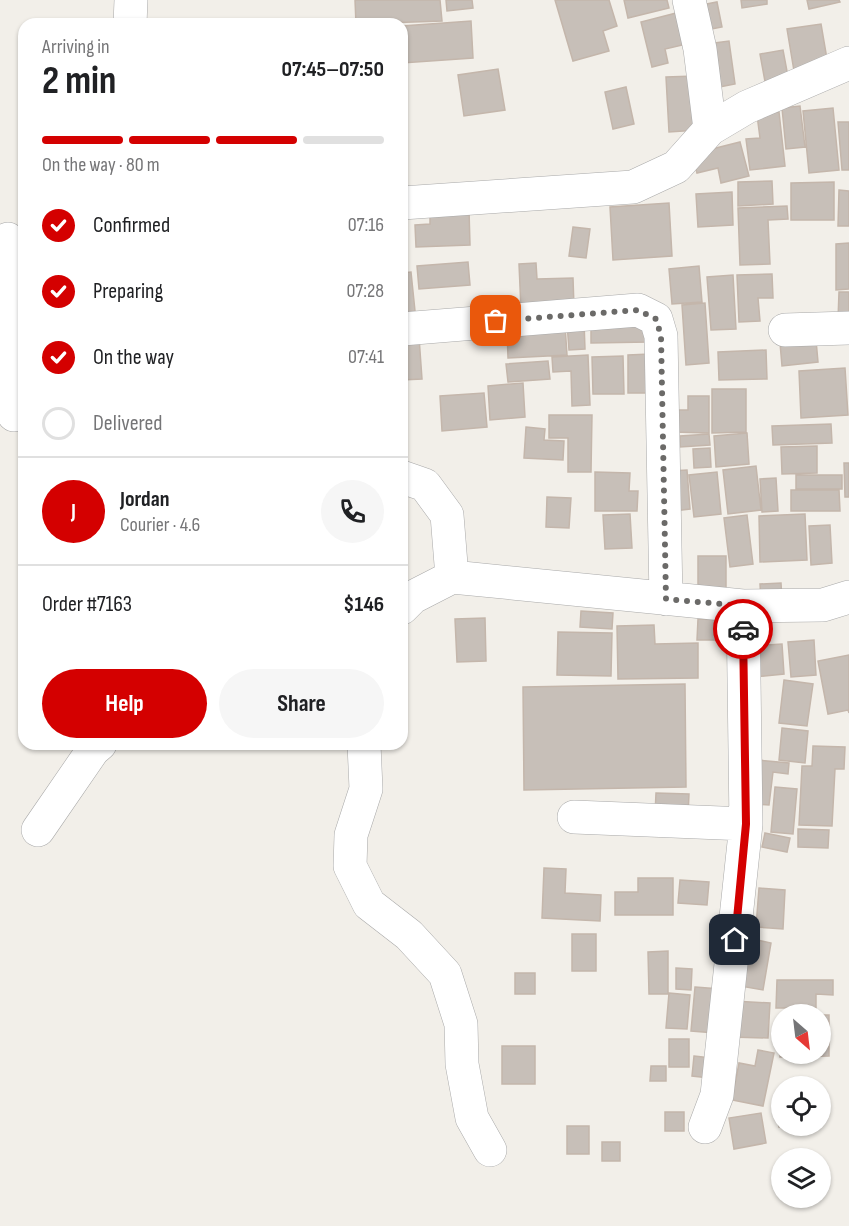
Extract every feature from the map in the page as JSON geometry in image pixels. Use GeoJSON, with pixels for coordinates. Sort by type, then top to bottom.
{"type":"FeatureCollection","features":[{"type":"Feature","properties":{"kind":"street"},"geometry":{"type":"LineString","coordinates":[[130,18],[131,0]]}},
{"type":"Feature","properties":{"kind":"street"},"geometry":{"type":"LineString","coordinates":[[689,0],[700,49],[710,129]]}},
{"type":"Feature","properties":{"kind":"street"},"geometry":{"type":"LineString","coordinates":[[408,203],[633,187],[676,167],[710,129],[747,107],[849,63]]}},
{"type":"Feature","properties":{"kind":"street"},"geometry":{"type":"LineString","coordinates":[[11,238],[14,415]]}},
{"type":"Feature","properties":{"kind":"street"},"geometry":{"type":"LineString","coordinates":[[408,329],[638,310],[656,319],[661,336],[666,599]]}},
{"type":"Feature","properties":{"kind":"street"},"geometry":{"type":"LineString","coordinates":[[785,330],[849,328]]}},
{"type":"Feature","properties":{"kind":"street"},"geometry":{"type":"LineString","coordinates":[[408,479],[425,486],[447,515],[452,577]]}},
{"type":"Feature","properties":{"kind":"street"},"geometry":{"type":"LineString","coordinates":[[408,602],[413,597],[452,577],[743,606],[823,605],[849,597]]}},
{"type":"Feature","properties":{"kind":"street"},"geometry":{"type":"LineString","coordinates":[[705,1127],[717,1095],[746,824],[743,606]]}},
{"type":"Feature","properties":{"kind":"street"},"geometry":{"type":"LineString","coordinates":[[38,830],[93,750]]}},
{"type":"Feature","properties":{"kind":"street"},"geometry":{"type":"LineString","coordinates":[[364,750],[366,789],[351,836],[350,866],[369,904],[409,935],[445,974],[461,1024],[462,1064],[472,1118],[490,1150]]}},
{"type":"Feature","properties":{"kind":"street"},"geometry":{"type":"LineString","coordinates":[[574,817],[746,824]]}},
{"type":"Feature","properties":{"kind":"building"},"geometry":{"type":"Polygon","coordinates":[[[355,0],[440,0],[442,21],[408,22],[408,18],[356,18],[355,0]]]}},
{"type":"Feature","properties":{"kind":"building"},"geometry":{"type":"Polygon","coordinates":[[[446,0],[472,0],[473,8],[447,11],[446,0]]]}},
{"type":"Feature","properties":{"kind":"building"},"geometry":{"type":"Polygon","coordinates":[[[555,0],[609,0],[617,26],[603,31],[609,51],[573,61],[555,0]]]}},
{"type":"Feature","properties":{"kind":"building"},"geometry":{"type":"Polygon","coordinates":[[[624,0],[667,0],[669,8],[628,18],[624,0]]]}},
{"type":"Feature","properties":{"kind":"building"},"geometry":{"type":"Polygon","coordinates":[[[741,0],[767,0],[767,4],[742,8],[741,0]]]}},
{"type":"Feature","properties":{"kind":"building"},"geometry":{"type":"Polygon","coordinates":[[[807,0],[839,0],[840,2],[809,9],[807,0]]]}},
{"type":"Feature","properties":{"kind":"building"},"geometry":{"type":"Polygon","coordinates":[[[717,2],[722,27],[701,31],[696,6],[717,2]]]}},
{"type":"Feature","properties":{"kind":"building"},"geometry":{"type":"Polygon","coordinates":[[[684,11],[691,43],[665,49],[668,63],[652,67],[641,22],[684,11]]]}},
{"type":"Feature","properties":{"kind":"building"},"geometry":{"type":"Polygon","coordinates":[[[471,21],[473,58],[408,63],[408,26],[471,21]]]}},
{"type":"Feature","properties":{"kind":"building"},"geometry":{"type":"Polygon","coordinates":[[[821,24],[828,65],[794,71],[787,29],[821,24]]]}},
{"type":"Feature","properties":{"kind":"building"},"geometry":{"type":"Polygon","coordinates":[[[729,41],[735,84],[714,88],[707,44],[729,41]]]}},
{"type":"Feature","properties":{"kind":"building"},"geometry":{"type":"Polygon","coordinates":[[[783,50],[789,82],[766,87],[760,54],[783,50]]]}},
{"type":"Feature","properties":{"kind":"building"},"geometry":{"type":"Polygon","coordinates":[[[498,69],[505,110],[464,116],[458,75],[498,69]]]}},
{"type":"Feature","properties":{"kind":"building"},"geometry":{"type":"Polygon","coordinates":[[[695,76],[698,130],[669,132],[666,77],[695,76]]]}},
{"type":"Feature","properties":{"kind":"building"},"geometry":{"type":"Polygon","coordinates":[[[626,87],[634,124],[613,129],[605,92],[626,87]]]}},
{"type":"Feature","properties":{"kind":"building"},"geometry":{"type":"Polygon","coordinates":[[[800,106],[805,147],[786,149],[782,108],[800,106]]]}},
{"type":"Feature","properties":{"kind":"building"},"geometry":{"type":"Polygon","coordinates":[[[833,108],[839,170],[809,173],[803,111],[833,108]]]}},
{"type":"Feature","properties":{"kind":"building"},"geometry":{"type":"Polygon","coordinates":[[[779,112],[785,166],[750,170],[746,139],[760,138],[757,115],[779,112]]]}},
{"type":"Feature","properties":{"kind":"building"},"geometry":{"type":"Polygon","coordinates":[[[838,122],[849,122],[849,170],[842,170],[838,122]]]}},
{"type":"Feature","properties":{"kind":"building"},"geometry":{"type":"Polygon","coordinates":[[[740,142],[749,176],[721,183],[718,168],[697,173],[692,154],[740,142]]]}},
{"type":"Feature","properties":{"kind":"building"},"geometry":{"type":"Polygon","coordinates":[[[772,181],[773,204],[738,206],[738,182],[772,181]]]}},
{"type":"Feature","properties":{"kind":"building"},"geometry":{"type":"Polygon","coordinates":[[[834,182],[834,220],[791,220],[791,183],[834,182]]]}},
{"type":"Feature","properties":{"kind":"building"},"geometry":{"type":"Polygon","coordinates":[[[839,190],[849,191],[849,226],[838,226],[839,190]]]}},
{"type":"Feature","properties":{"kind":"building"},"geometry":{"type":"Polygon","coordinates":[[[732,192],[733,225],[698,227],[696,194],[732,192]]]}},
{"type":"Feature","properties":{"kind":"building"},"geometry":{"type":"Polygon","coordinates":[[[669,203],[672,256],[613,260],[610,207],[669,203]]]}},
{"type":"Feature","properties":{"kind":"building"},"geometry":{"type":"Polygon","coordinates":[[[787,206],[788,219],[768,220],[770,264],[740,265],[738,208],[787,206]]]}},
{"type":"Feature","properties":{"kind":"building"},"geometry":{"type":"Polygon","coordinates":[[[469,210],[470,245],[416,247],[415,225],[430,224],[430,212],[469,210]]]}},
{"type":"Feature","properties":{"kind":"building"},"geometry":{"type":"Polygon","coordinates":[[[573,227],[590,229],[586,258],[569,256],[573,227]]]}},
{"type":"Feature","properties":{"kind":"building"},"geometry":{"type":"Polygon","coordinates":[[[849,243],[849,289],[836,290],[836,244],[849,243]]]}},
{"type":"Feature","properties":{"kind":"building"},"geometry":{"type":"Polygon","coordinates":[[[468,262],[470,285],[419,289],[417,266],[468,262]]]}},
{"type":"Feature","properties":{"kind":"building"},"geometry":{"type":"Polygon","coordinates":[[[536,263],[537,279],[573,278],[574,307],[521,309],[519,264],[536,263]]]}},
{"type":"Feature","properties":{"kind":"building"},"geometry":{"type":"Polygon","coordinates":[[[699,266],[702,302],[672,304],[669,269],[699,266]]]}},
{"type":"Feature","properties":{"kind":"building"},"geometry":{"type":"Polygon","coordinates":[[[408,272],[411,272],[415,311],[408,312],[408,272]]]}},
{"type":"Feature","properties":{"kind":"building"},"geometry":{"type":"Polygon","coordinates":[[[772,274],[773,298],[758,298],[760,321],[739,322],[737,275],[772,274]]]}},
{"type":"Feature","properties":{"kind":"building"},"geometry":{"type":"Polygon","coordinates":[[[733,275],[736,329],[711,330],[707,277],[733,275]]]}},
{"type":"Feature","properties":{"kind":"building"},"geometry":{"type":"Polygon","coordinates":[[[839,292],[849,292],[849,320],[838,320],[839,292]]]}},
{"type":"Feature","properties":{"kind":"building"},"geometry":{"type":"Polygon","coordinates":[[[705,303],[709,363],[686,365],[682,305],[705,303]]]}},
{"type":"Feature","properties":{"kind":"building"},"geometry":{"type":"Polygon","coordinates":[[[591,319],[648,319],[649,342],[591,343],[591,319]]]}},
{"type":"Feature","properties":{"kind":"building"},"geometry":{"type":"Polygon","coordinates":[[[584,322],[585,349],[569,350],[567,323],[584,322]]]}},
{"type":"Feature","properties":{"kind":"building"},"geometry":{"type":"Polygon","coordinates":[[[565,325],[567,355],[508,358],[507,328],[565,325]]]}},
{"type":"Feature","properties":{"kind":"building"},"geometry":{"type":"Polygon","coordinates":[[[419,337],[422,379],[408,380],[408,338],[419,337]]]}},
{"type":"Feature","properties":{"kind":"building"},"geometry":{"type":"Polygon","coordinates":[[[816,340],[818,362],[782,366],[780,343],[816,340]]]}},
{"type":"Feature","properties":{"kind":"building"},"geometry":{"type":"Polygon","coordinates":[[[766,350],[767,379],[719,380],[718,352],[766,350]]]}},
{"type":"Feature","properties":{"kind":"building"},"geometry":{"type":"Polygon","coordinates":[[[650,354],[649,393],[628,393],[628,355],[650,354]]]}},
{"type":"Feature","properties":{"kind":"building"},"geometry":{"type":"Polygon","coordinates":[[[588,355],[590,405],[572,406],[571,371],[553,372],[552,357],[588,355]]]}},
{"type":"Feature","properties":{"kind":"building"},"geometry":{"type":"Polygon","coordinates":[[[623,356],[624,394],[593,394],[592,357],[623,356]]]}},
{"type":"Feature","properties":{"kind":"building"},"geometry":{"type":"Polygon","coordinates":[[[548,361],[550,379],[508,382],[506,364],[548,361]]]}},
{"type":"Feature","properties":{"kind":"building"},"geometry":{"type":"Polygon","coordinates":[[[845,368],[848,415],[801,418],[799,371],[845,368]]]}},
{"type":"Feature","properties":{"kind":"building"},"geometry":{"type":"Polygon","coordinates":[[[523,383],[525,417],[490,420],[488,386],[523,383]]]}},
{"type":"Feature","properties":{"kind":"building"},"geometry":{"type":"Polygon","coordinates":[[[712,389],[746,389],[746,432],[712,433],[712,389]]]}},
{"type":"Feature","properties":{"kind":"building"},"geometry":{"type":"Polygon","coordinates":[[[484,393],[487,427],[442,431],[440,396],[484,393]]]}},
{"type":"Feature","properties":{"kind":"building"},"geometry":{"type":"Polygon","coordinates":[[[688,396],[709,396],[709,433],[673,432],[673,410],[688,410],[688,396]]]}},
{"type":"Feature","properties":{"kind":"building"},"geometry":{"type":"Polygon","coordinates":[[[549,415],[592,415],[591,472],[568,472],[568,438],[549,438],[549,415]]]}},
{"type":"Feature","properties":{"kind":"building"},"geometry":{"type":"Polygon","coordinates":[[[831,424],[832,443],[773,445],[772,426],[831,424]]]}},
{"type":"Feature","properties":{"kind":"building"},"geometry":{"type":"Polygon","coordinates":[[[526,427],[545,429],[544,440],[564,441],[563,460],[524,458],[526,427]]]}},
{"type":"Feature","properties":{"kind":"building"},"geometry":{"type":"Polygon","coordinates":[[[747,433],[749,464],[716,467],[714,436],[747,433]]]}},
{"type":"Feature","properties":{"kind":"building"},"geometry":{"type":"Polygon","coordinates":[[[709,434],[710,445],[680,447],[680,436],[709,434]]]}},
{"type":"Feature","properties":{"kind":"building"},"geometry":{"type":"Polygon","coordinates":[[[817,446],[817,473],[782,474],[781,447],[817,446]]]}},
{"type":"Feature","properties":{"kind":"building"},"geometry":{"type":"Polygon","coordinates":[[[710,448],[711,467],[694,468],[693,449],[710,448]]]}},
{"type":"Feature","properties":{"kind":"building"},"geometry":{"type":"Polygon","coordinates":[[[844,463],[849,463],[849,497],[845,497],[844,463]]]}},
{"type":"Feature","properties":{"kind":"building"},"geometry":{"type":"Polygon","coordinates":[[[756,466],[761,510],[728,514],[723,470],[756,466]]]}},
{"type":"Feature","properties":{"kind":"building"},"geometry":{"type":"Polygon","coordinates":[[[687,470],[690,509],[674,511],[670,471],[687,470]]]}},
{"type":"Feature","properties":{"kind":"building"},"geometry":{"type":"Polygon","coordinates":[[[595,472],[630,473],[629,491],[638,491],[637,511],[595,511],[595,472]]]}},
{"type":"Feature","properties":{"kind":"building"},"geometry":{"type":"Polygon","coordinates":[[[717,472],[721,514],[694,517],[689,475],[717,472]]]}},
{"type":"Feature","properties":{"kind":"building"},"geometry":{"type":"Polygon","coordinates":[[[796,475],[842,475],[842,489],[796,489],[796,475]]]}},
{"type":"Feature","properties":{"kind":"building"},"geometry":{"type":"Polygon","coordinates":[[[776,478],[778,511],[762,512],[760,479],[776,478]]]}},
{"type":"Feature","properties":{"kind":"building"},"geometry":{"type":"Polygon","coordinates":[[[791,490],[839,490],[840,511],[791,511],[791,490]]]}},
{"type":"Feature","properties":{"kind":"building"},"geometry":{"type":"Polygon","coordinates":[[[547,497],[571,498],[569,528],[546,527],[547,497]]]}},
{"type":"Feature","properties":{"kind":"building"},"geometry":{"type":"Polygon","coordinates":[[[630,514],[632,548],[605,549],[603,515],[630,514]]]}},
{"type":"Feature","properties":{"kind":"building"},"geometry":{"type":"Polygon","coordinates":[[[805,514],[807,560],[760,562],[759,516],[805,514]]]}},
{"type":"Feature","properties":{"kind":"building"},"geometry":{"type":"Polygon","coordinates":[[[747,515],[753,564],[730,567],[724,518],[747,515]]]}},
{"type":"Feature","properties":{"kind":"building"},"geometry":{"type":"Polygon","coordinates":[[[830,525],[832,563],[811,565],[809,526],[830,525]]]}},
{"type":"Feature","properties":{"kind":"building"},"geometry":{"type":"Polygon","coordinates":[[[698,556],[726,556],[726,593],[698,593],[698,556]]]}},
{"type":"Feature","properties":{"kind":"building"},"geometry":{"type":"Polygon","coordinates":[[[781,583],[782,600],[761,601],[760,584],[781,583]]]}},
{"type":"Feature","properties":{"kind":"building"},"geometry":{"type":"Polygon","coordinates":[[[581,611],[613,613],[612,629],[580,627],[581,611]]]}},
{"type":"Feature","properties":{"kind":"building"},"geometry":{"type":"Polygon","coordinates":[[[485,618],[486,661],[457,662],[455,619],[485,618]]]}},
{"type":"Feature","properties":{"kind":"building"},"geometry":{"type":"Polygon","coordinates":[[[698,619],[722,620],[721,640],[697,640],[698,619]]]}},
{"type":"Feature","properties":{"kind":"building"},"geometry":{"type":"Polygon","coordinates":[[[654,625],[655,644],[698,643],[698,678],[618,679],[617,626],[654,625]]]}},
{"type":"Feature","properties":{"kind":"building"},"geometry":{"type":"Polygon","coordinates":[[[558,632],[612,633],[611,676],[557,675],[558,632]]]}},
{"type":"Feature","properties":{"kind":"building"},"geometry":{"type":"Polygon","coordinates":[[[814,640],[816,675],[791,677],[788,642],[814,640]]]}},
{"type":"Feature","properties":{"kind":"building"},"geometry":{"type":"Polygon","coordinates":[[[782,644],[784,674],[754,677],[751,646],[782,644]]]}},
{"type":"Feature","properties":{"kind":"building"},"geometry":{"type":"Polygon","coordinates":[[[849,655],[849,713],[848,710],[828,714],[818,661],[849,655]]]}},
{"type":"Feature","properties":{"kind":"building"},"geometry":{"type":"Polygon","coordinates":[[[784,680],[813,684],[807,726],[779,723],[784,680]]]}},
{"type":"Feature","properties":{"kind":"building"},"geometry":{"type":"Polygon","coordinates":[[[685,684],[686,787],[524,790],[523,687],[685,684]]]}},
{"type":"Feature","properties":{"kind":"building"},"geometry":{"type":"Polygon","coordinates":[[[782,728],[808,731],[805,763],[779,760],[782,728]]]}},
{"type":"Feature","properties":{"kind":"building"},"geometry":{"type":"Polygon","coordinates":[[[813,746],[845,747],[844,769],[835,769],[832,826],[799,825],[802,766],[812,766],[813,746]]]}},
{"type":"Feature","properties":{"kind":"building"},"geometry":{"type":"Polygon","coordinates":[[[758,760],[789,763],[788,774],[773,772],[769,805],[753,804],[758,760]]]}},
{"type":"Feature","properties":{"kind":"building"},"geometry":{"type":"Polygon","coordinates":[[[775,787],[797,789],[793,834],[771,832],[775,787]]]}},
{"type":"Feature","properties":{"kind":"building"},"geometry":{"type":"Polygon","coordinates":[[[656,793],[689,794],[688,816],[655,815],[656,793]]]}},
{"type":"Feature","properties":{"kind":"building"},"geometry":{"type":"Polygon","coordinates":[[[798,829],[829,830],[828,848],[798,847],[798,829]]]}},
{"type":"Feature","properties":{"kind":"building"},"geometry":{"type":"Polygon","coordinates":[[[765,833],[790,838],[787,852],[762,847],[765,833]]]}},
{"type":"Feature","properties":{"kind":"building"},"geometry":{"type":"Polygon","coordinates":[[[544,868],[566,869],[565,893],[601,895],[600,921],[542,918],[544,868]]]}},
{"type":"Feature","properties":{"kind":"building"},"geometry":{"type":"Polygon","coordinates":[[[638,878],[673,878],[673,915],[615,915],[615,892],[638,892],[638,878]]]}},
{"type":"Feature","properties":{"kind":"building"},"geometry":{"type":"Polygon","coordinates":[[[680,880],[709,882],[707,905],[678,903],[680,880]]]}},
{"type":"Feature","properties":{"kind":"building"},"geometry":{"type":"Polygon","coordinates":[[[759,888],[785,890],[783,929],[756,927],[759,888]]]}},
{"type":"Feature","properties":{"kind":"building"},"geometry":{"type":"Polygon","coordinates":[[[572,934],[596,934],[596,971],[572,971],[572,934]]]}},
{"type":"Feature","properties":{"kind":"building"},"geometry":{"type":"Polygon","coordinates":[[[749,938],[771,943],[763,990],[740,986],[749,938]]]}},
{"type":"Feature","properties":{"kind":"building"},"geometry":{"type":"Polygon","coordinates":[[[668,951],[668,994],[649,994],[648,952],[668,951]]]}},
{"type":"Feature","properties":{"kind":"building"},"geometry":{"type":"Polygon","coordinates":[[[676,968],[692,969],[691,990],[676,989],[676,968]]]}},
{"type":"Feature","properties":{"kind":"building"},"geometry":{"type":"Polygon","coordinates":[[[515,973],[535,973],[535,994],[515,994],[515,973]]]}},
{"type":"Feature","properties":{"kind":"building"},"geometry":{"type":"Polygon","coordinates":[[[777,980],[833,980],[833,995],[816,994],[816,1004],[776,1004],[777,980]]]}},
{"type":"Feature","properties":{"kind":"building"},"geometry":{"type":"Polygon","coordinates":[[[695,987],[720,989],[715,1033],[691,1031],[695,987]]]}},
{"type":"Feature","properties":{"kind":"building"},"geometry":{"type":"Polygon","coordinates":[[[669,993],[690,995],[687,1029],[666,1028],[669,993]]]}},
{"type":"Feature","properties":{"kind":"building"},"geometry":{"type":"Polygon","coordinates":[[[733,1001],[770,1003],[768,1038],[731,1037],[733,1001]]]}},
{"type":"Feature","properties":{"kind":"building"},"geometry":{"type":"Polygon","coordinates":[[[669,1039],[689,1039],[689,1067],[669,1067],[669,1039]]]}},
{"type":"Feature","properties":{"kind":"building"},"geometry":{"type":"Polygon","coordinates":[[[502,1046],[535,1046],[535,1084],[502,1084],[502,1046]]]}},
{"type":"Feature","properties":{"kind":"building"},"geometry":{"type":"Polygon","coordinates":[[[758,1050],[771,1052],[772,1064],[763,1106],[732,1100],[739,1063],[755,1066],[758,1050]]]}},
{"type":"Feature","properties":{"kind":"building"},"geometry":{"type":"Polygon","coordinates":[[[694,1056],[711,1058],[709,1078],[692,1076],[694,1056]]]}},
{"type":"Feature","properties":{"kind":"building"},"geometry":{"type":"Polygon","coordinates":[[[651,1066],[666,1066],[666,1081],[650,1081],[651,1066]]]}},
{"type":"Feature","properties":{"kind":"building"},"geometry":{"type":"Polygon","coordinates":[[[665,1112],[684,1112],[684,1131],[665,1131],[665,1112]]]}},
{"type":"Feature","properties":{"kind":"building"},"geometry":{"type":"Polygon","coordinates":[[[761,1113],[766,1143],[734,1149],[729,1118],[761,1113]]]}},
{"type":"Feature","properties":{"kind":"building"},"geometry":{"type":"Polygon","coordinates":[[[567,1126],[589,1126],[589,1154],[567,1154],[567,1126]]]}},
{"type":"Feature","properties":{"kind":"building"},"geometry":{"type":"Polygon","coordinates":[[[602,1142],[620,1142],[620,1161],[602,1161],[602,1142]]]}},
{"type":"Feature","properties":{"kind":"way so far"},"geometry":{"type":"LineString","coordinates":[[496,321],[638,310],[656,319],[661,336],[666,599],[743,606],[743,629]]}},
{"type":"Feature","properties":{"kind":"route"},"geometry":{"type":"LineString","coordinates":[[735,940],[746,824],[743,629]]}}]}
